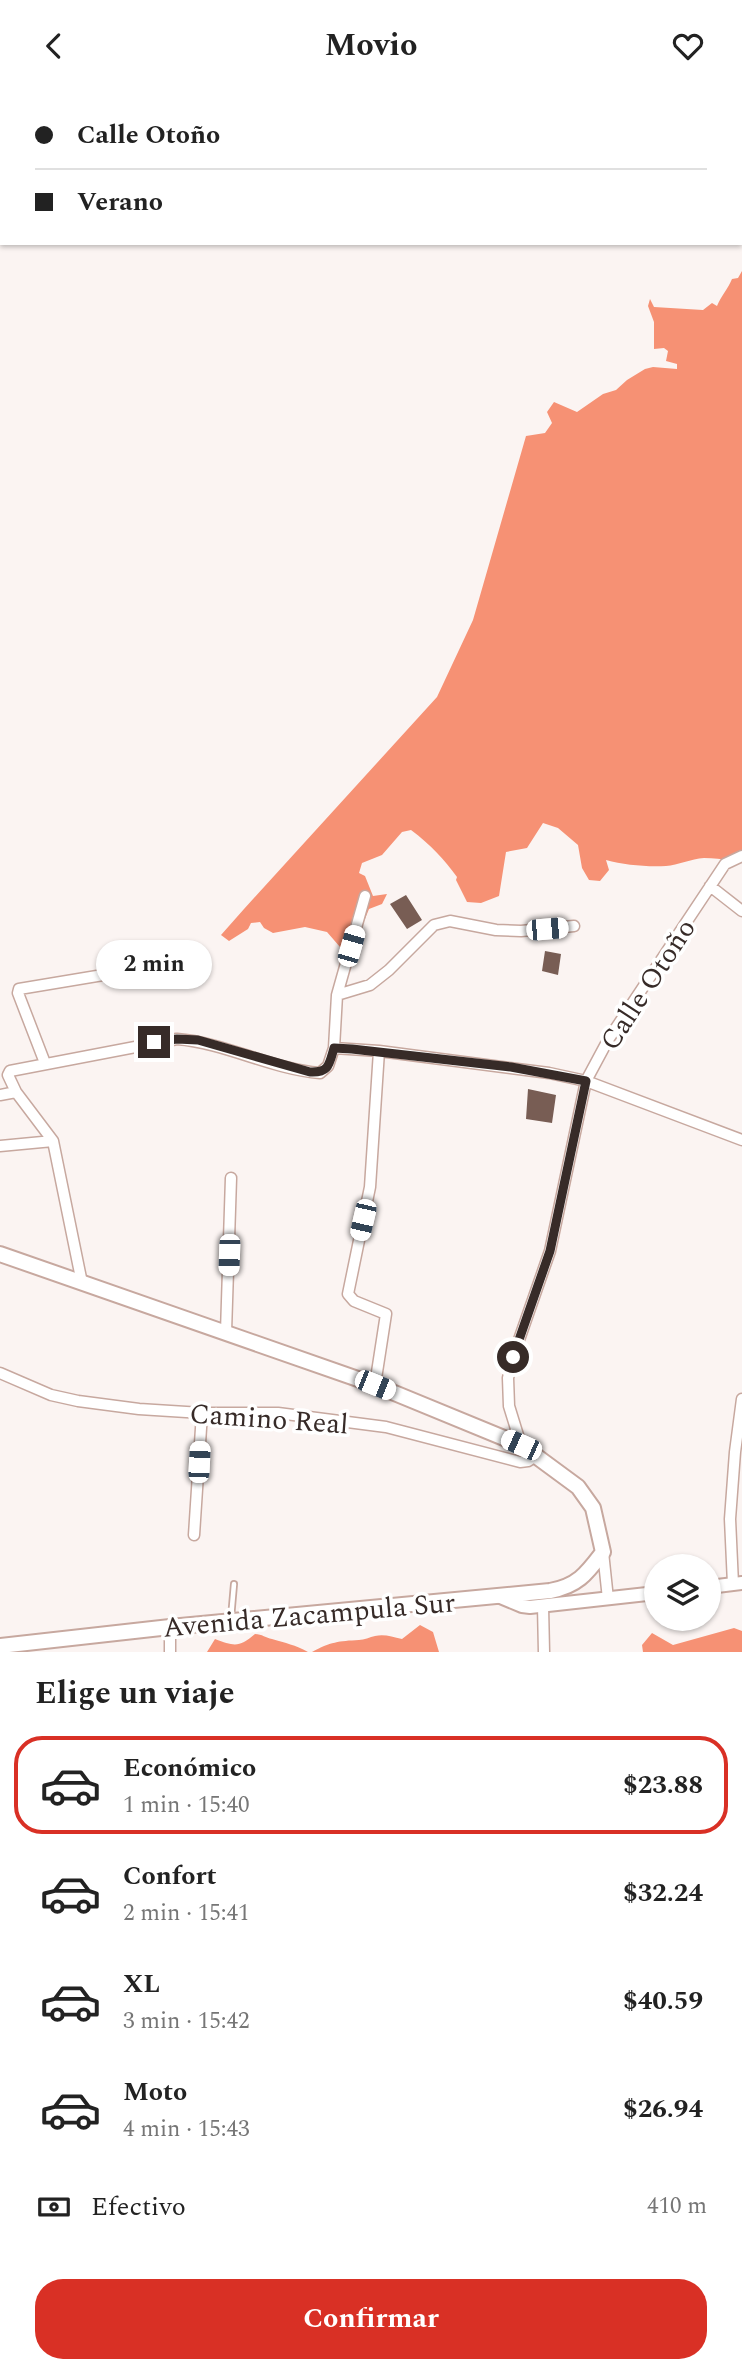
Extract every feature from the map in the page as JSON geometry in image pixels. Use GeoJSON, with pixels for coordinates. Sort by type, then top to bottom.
{"type":"FeatureCollection","features":[{"type":"Feature","properties":{"kind":"main road"},"geometry":{"type":"LineString","coordinates":[[0,1254],[375,1385],[521,1445],[578,1487],[589,1501],[597,1521],[603,1552]]}},
{"type":"Feature","properties":{"kind":"main road","name":"Avenida Zacampula Sur"},"geometry":{"type":"LineString","coordinates":[[0,1646],[550,1591],[570,1587],[590,1570],[603,1552]]}},
{"type":"Feature","properties":{"kind":"street","name":"Calle Otoño"},"geometry":{"type":"LineString","coordinates":[[521,1445],[509,1406],[508,1378],[550,1251],[586,1081],[608,1040],[724,865],[739,857]]}},
{"type":"Feature","properties":{"kind":"street"},"geometry":{"type":"LineString","coordinates":[[710,886],[742,911]]}},
{"type":"Feature","properties":{"kind":"street"},"geometry":{"type":"LineString","coordinates":[[82,1283],[53,1141],[16,1092],[8,1075],[10,1071],[177,1039],[198,1040],[320,1073],[328,1066],[334,1048],[337,995],[365,896]]}},
{"type":"Feature","properties":{"kind":"street"},"geometry":{"type":"LineString","coordinates":[[337,995],[370,985],[434,925],[450,921],[496,930],[521,931],[573,926]]}},
{"type":"Feature","properties":{"kind":"street"},"geometry":{"type":"LineString","coordinates":[[45,1063],[18,993],[19,989],[139,969]]}},
{"type":"Feature","properties":{"kind":"street"},"geometry":{"type":"LineString","coordinates":[[334,1048],[537,1071],[586,1081],[742,1140]]}},
{"type":"Feature","properties":{"kind":"street"},"geometry":{"type":"LineString","coordinates":[[375,1385],[386,1314],[354,1301],[348,1294],[370,1187],[379,1051]]}},
{"type":"Feature","properties":{"kind":"street"},"geometry":{"type":"LineString","coordinates":[[0,1095],[16,1092]]}},
{"type":"Feature","properties":{"kind":"street"},"geometry":{"type":"LineString","coordinates":[[0,1146],[53,1141]]}},
{"type":"Feature","properties":{"kind":"street"},"geometry":{"type":"LineString","coordinates":[[226,1332],[231,1178]]}},
{"type":"Feature","properties":{"kind":"street","name":"Camino Real"},"geometry":{"type":"LineString","coordinates":[[0,1373],[51,1395],[78,1401],[202,1413],[278,1413],[403,1431],[520,1462],[528,1461],[537,1455]]}},
{"type":"Feature","properties":{"kind":"street"},"geometry":{"type":"LineString","coordinates":[[737,1584],[730,1519],[742,1399]]}},
{"type":"Feature","properties":{"kind":"street"},"geometry":{"type":"LineString","coordinates":[[194,1535],[202,1413]]}},
{"type":"Feature","properties":{"kind":"street"},"geometry":{"type":"LineString","coordinates":[[603,1552],[608,1599]]}},
{"type":"Feature","properties":{"kind":"street"},"geometry":{"type":"LineString","coordinates":[[498,1596],[523,1607],[644,1594]]}},
{"type":"Feature","properties":{"kind":"street"},"geometry":{"type":"LineString","coordinates":[[543,1606],[544,1652]]}},
{"type":"Feature","properties":{"kind":"street"},"geometry":{"type":"LineString","coordinates":[[170,1627],[170,1652]]}},
{"type":"Feature","properties":{"kind":"lane"},"geometry":{"type":"LineString","coordinates":[[231,1622],[234,1584]]}},
{"type":"Feature","properties":{"kind":"shaded area"},"geometry":{"type":"Polygon","coordinates":[[[742,271],[742,859],[704,858],[658,866],[606,860],[609,870],[600,881],[589,880],[582,868],[578,845],[558,828],[543,823],[527,848],[506,852],[499,896],[481,903],[467,902],[452,870],[411,830],[402,832],[382,855],[362,863],[359,873],[365,876],[373,896],[387,894],[382,904],[369,909],[356,941],[340,947],[327,932],[305,927],[273,933],[260,922],[251,923],[248,929],[229,941],[221,935],[437,697],[473,620],[526,436],[545,433],[552,423],[547,412],[554,402],[577,412],[603,394],[616,390],[645,369],[677,369],[677,364],[666,361],[668,351],[664,348],[654,349],[654,322],[648,306],[650,299],[654,307],[703,310],[712,303],[717,306],[732,279],[738,278],[742,271]]]}},
{"type":"Feature","properties":{"kind":"shaded area"},"geometry":{"type":"Polygon","coordinates":[[[420,1625],[433,1632],[439,1652],[312,1652],[335,1643],[379,1635],[402,1639],[420,1625]]]}},
{"type":"Feature","properties":{"kind":"shaded area"},"geometry":{"type":"Polygon","coordinates":[[[734,1628],[742,1631],[742,1652],[643,1652],[642,1645],[652,1633],[673,1645],[734,1628]]]}},
{"type":"Feature","properties":{"kind":"shaded area"},"geometry":{"type":"Polygon","coordinates":[[[255,1634],[308,1652],[207,1652],[215,1639],[236,1644],[245,1642],[255,1634]]]}},
{"type":"Feature","properties":{"kind":"building"},"geometry":{"type":"Polygon","coordinates":[[[406,895],[422,920],[407,929],[390,904],[406,895]]]}},
{"type":"Feature","properties":{"kind":"building"},"geometry":{"type":"Polygon","coordinates":[[[545,951],[561,954],[558,975],[542,971],[545,951]]]}},
{"type":"Feature","properties":{"kind":"building"},"geometry":{"type":"Polygon","coordinates":[[[528,1089],[556,1095],[552,1123],[526,1119],[528,1089]]]}},
{"type":"Feature","properties":{"kind":"route"},"geometry":{"type":"LineString","coordinates":[[154,1042],[198,1040],[320,1073],[328,1066],[334,1048],[511,1067],[586,1081],[550,1251],[513,1357]]}}]}
